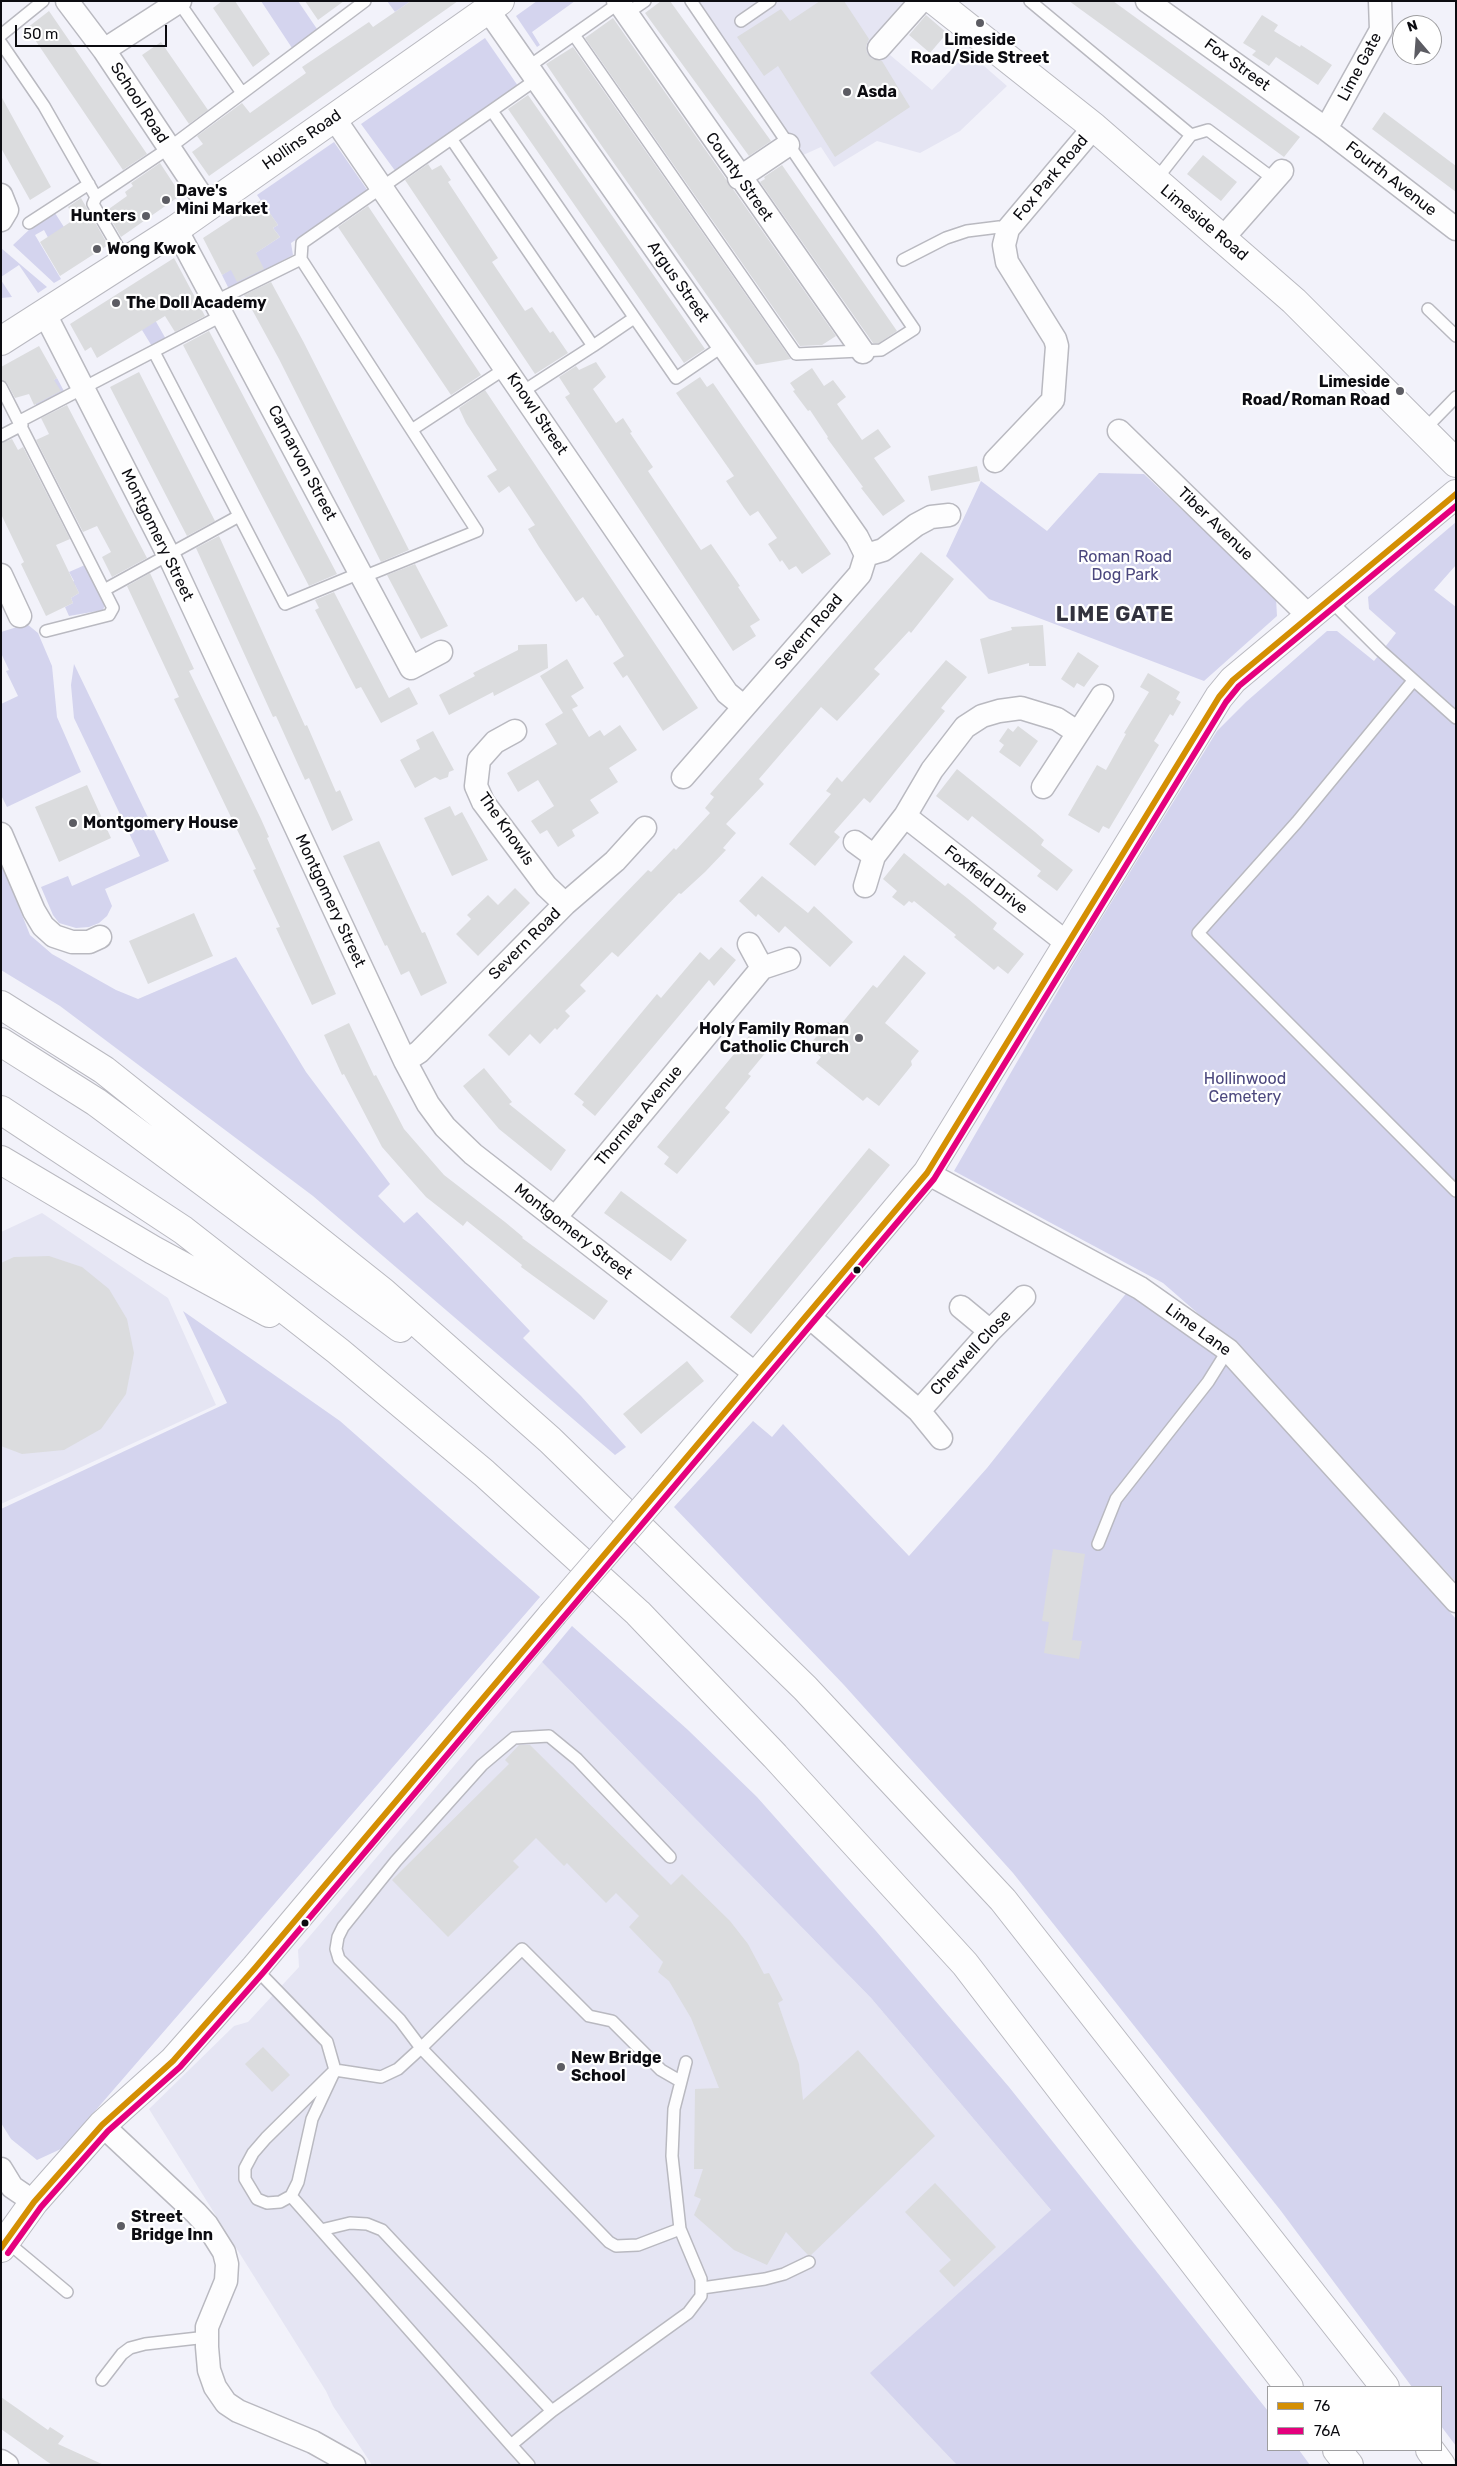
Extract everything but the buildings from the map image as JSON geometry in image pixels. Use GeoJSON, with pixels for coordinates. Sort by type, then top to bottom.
{"type":"FeatureCollection","features":[{"type":"Feature","properties":{"kind":"main road","name":"Limeside Road"},"geometry":{"type":"LineString","coordinates":[[935,1],[1094,127],[1223,238],[1294,301],[1456,463]]}},
{"type":"Feature","properties":{"kind":"main road","name":"Hollins Road"},"geometry":{"type":"LineString","coordinates":[[1,341],[176,229],[494,6]]}},
{"type":"Feature","properties":{"kind":"main road"},"geometry":{"type":"LineString","coordinates":[[3,2245],[34,2202],[102,2125],[173,2061],[255,1968],[927,1173],[1219,697],[1234,680],[1456,494]]}},
{"type":"Feature","properties":{"kind":"main road"},"geometry":{"type":"LineString","coordinates":[[1,1005],[104,1070],[383,1292],[550,1440],[805,1688],[1003,1900],[1384,2386]]}},
{"type":"Feature","properties":{"kind":"main road"},"geometry":{"type":"LineString","coordinates":[[1,1042],[96,1102],[550,1440]]}},
{"type":"Feature","properties":{"kind":"main road"},"geometry":{"type":"LineString","coordinates":[[1,1110],[183,1230],[338,1351],[484,1473],[638,1613],[794,1777],[965,1964],[1288,2386]]}},
{"type":"Feature","properties":{"kind":"main road"},"geometry":{"type":"LineString","coordinates":[[1,1160],[153,1250],[338,1351]]}},
{"type":"Feature","properties":{"kind":"main road"},"geometry":{"type":"LineString","coordinates":[[1338,2451],[1348,2465]]}},
{"type":"Feature","properties":{"kind":"main road"},"geometry":{"type":"LineString","coordinates":[[1431,2451],[1441,2465]]}},
{"type":"Feature","properties":{"kind":"street","name":"School Road"},"geometry":{"type":"LineString","coordinates":[[67,1],[104,50],[208,206]]}},
{"type":"Feature","properties":{"kind":"street"},"geometry":{"type":"LineString","coordinates":[[879,48],[921,1]]}},
{"type":"Feature","properties":{"kind":"street","name":"Fox Street"},"geometry":{"type":"LineString","coordinates":[[1147,1],[1326,129]]}},
{"type":"Feature","properties":{"kind":"street","name":"Lime Gate"},"geometry":{"type":"LineString","coordinates":[[1326,129],[1380,30],[1380,1]]}},
{"type":"Feature","properties":{"kind":"street"},"geometry":{"type":"LineString","coordinates":[[104,50],[179,2]]}},
{"type":"Feature","properties":{"kind":"street","name":"Argus Street"},"geometry":{"type":"LineString","coordinates":[[494,6],[533,73],[857,537],[866,555]]}},
{"type":"Feature","properties":{"kind":"street","name":"County Street"},"geometry":{"type":"LineString","coordinates":[[621,6],[739,178],[863,352]]}},
{"type":"Feature","properties":{"kind":"street","name":"Knowl Street"},"geometry":{"type":"LineString","coordinates":[[334,118],[727,693],[743,706]]}},
{"type":"Feature","properties":{"kind":"street","name":"Fox Park Road"},"geometry":{"type":"LineString","coordinates":[[995,461],[1053,400],[1057,346],[1055,339],[1007,262],[1004,245],[1008,229],[1094,127]]}},
{"type":"Feature","properties":{"kind":"street","name":"Fourth Avenue"},"geometry":{"type":"LineString","coordinates":[[1326,129],[1456,229]]}},
{"type":"Feature","properties":{"kind":"street"},"geometry":{"type":"LineString","coordinates":[[739,178],[788,145]]}},
{"type":"Feature","properties":{"kind":"street"},"geometry":{"type":"LineString","coordinates":[[1223,238],[1278,176]]}},
{"type":"Feature","properties":{"kind":"street"},"geometry":{"type":"LineString","coordinates":[[1,195],[7,210],[1,220]]}},
{"type":"Feature","properties":{"kind":"street","name":"Carnarvon Street"},"geometry":{"type":"LineString","coordinates":[[176,229],[411,668],[441,652]]}},
{"type":"Feature","properties":{"kind":"street","name":"Montgomery Street"},"geometry":{"type":"LineString","coordinates":[[45,314],[168,554],[405,1061],[428,1104],[446,1127],[473,1154],[757,1375]]}},
{"type":"Feature","properties":{"kind":"street","name":"Tiber Avenue"},"geometry":{"type":"LineString","coordinates":[[1119,431],[1320,609]]}},
{"type":"Feature","properties":{"kind":"street"},"geometry":{"type":"LineString","coordinates":[[866,555],[883,550],[916,525],[931,517],[948,516]]}},
{"type":"Feature","properties":{"kind":"street","name":"Severn Road"},"geometry":{"type":"LineString","coordinates":[[683,777],[860,574],[866,555]]}},
{"type":"Feature","properties":{"kind":"street"},"geometry":{"type":"LineString","coordinates":[[1,575],[20,616]]}},
{"type":"Feature","properties":{"kind":"street"},"geometry":{"type":"LineString","coordinates":[[1043,787],[1102,696]]}},
{"type":"Feature","properties":{"kind":"street"},"geometry":{"type":"LineString","coordinates":[[865,886],[874,856],[905,816],[951,742],[965,727],[982,716],[1021,708],[1050,716],[1077,732]]}},
{"type":"Feature","properties":{"kind":"street","name":"The Knowls"},"geometry":{"type":"LineString","coordinates":[[515,731],[495,742],[479,760],[476,786],[483,802],[523,856],[546,886],[564,904]]}},
{"type":"Feature","properties":{"kind":"street","name":"Foxfield Drive"},"geometry":{"type":"LineString","coordinates":[[905,816],[1067,943]]}},
{"type":"Feature","properties":{"kind":"street","name":"Severn Road"},"geometry":{"type":"LineString","coordinates":[[405,1061],[418,1052],[564,904],[615,861],[645,828]]}},
{"type":"Feature","properties":{"kind":"street"},"geometry":{"type":"LineString","coordinates":[[1,834],[34,911],[43,926],[54,936],[72,942],[89,942],[100,937]]}},
{"type":"Feature","properties":{"kind":"street"},"geometry":{"type":"LineString","coordinates":[[855,842],[874,856]]}},
{"type":"Feature","properties":{"kind":"street"},"geometry":{"type":"LineString","coordinates":[[749,944],[762,968],[789,959]]}},
{"type":"Feature","properties":{"kind":"street","name":"Thornlea Avenue"},"geometry":{"type":"LineString","coordinates":[[555,1218],[762,968]]}},
{"type":"Feature","properties":{"kind":"street","name":"Lime Lane"},"geometry":{"type":"LineString","coordinates":[[927,1173],[1140,1288],[1228,1350],[1456,1601]]}},
{"type":"Feature","properties":{"kind":"street","name":"Cherwell Close"},"geometry":{"type":"LineString","coordinates":[[919,1411],[990,1331],[1024,1297]]}},
{"type":"Feature","properties":{"kind":"street"},"geometry":{"type":"LineString","coordinates":[[961,1307],[990,1331]]}},
{"type":"Feature","properties":{"kind":"street","name":"Cherwell Close"},"geometry":{"type":"LineString","coordinates":[[808,1315],[919,1411],[941,1438]]}},
{"type":"Feature","properties":{"kind":"street"},"geometry":{"type":"LineString","coordinates":[[102,2125],[196,2212],[207,2225],[224,2252],[227,2264],[226,2280],[209,2321],[207,2337],[209,2370],[215,2387],[226,2403],[238,2411],[313,2442],[354,2465]]}},
{"type":"Feature","properties":{"kind":"street"},"geometry":{"type":"LineString","coordinates":[[1,2169],[12,2187],[34,2202]]}},
{"type":"Feature","properties":{"kind":"street"},"geometry":{"type":"LineString","coordinates":[[1,2460],[7,2465]]}},
{"type":"Feature","properties":{"kind":"lane"},"geometry":{"type":"LineString","coordinates":[[1,35],[42,1]]}},
{"type":"Feature","properties":{"kind":"lane"},"geometry":{"type":"LineString","coordinates":[[118,247],[93,204],[96,197],[169,148],[365,1]]}},
{"type":"Feature","properties":{"kind":"lane"},"geometry":{"type":"LineString","coordinates":[[154,352],[285,604],[477,531],[301,258],[302,242],[383,188],[492,111],[574,35],[621,6],[644,1]]}},
{"type":"Feature","properties":{"kind":"lane"},"geometry":{"type":"LineString","coordinates":[[574,35],[796,354],[881,350],[914,329],[692,1]]}},
{"type":"Feature","properties":{"kind":"lane"},"geometry":{"type":"LineString","coordinates":[[741,21],[770,1]]}},
{"type":"Feature","properties":{"kind":"lane"},"geometry":{"type":"LineString","coordinates":[[1030,1],[1191,135]]}},
{"type":"Feature","properties":{"kind":"lane"},"geometry":{"type":"LineString","coordinates":[[179,2],[242,93]]}},
{"type":"Feature","properties":{"kind":"lane"},"geometry":{"type":"LineString","coordinates":[[1,43],[44,106],[96,197]]}},
{"type":"Feature","properties":{"kind":"lane"},"geometry":{"type":"LineString","coordinates":[[492,111],[676,378],[722,346]]}},
{"type":"Feature","properties":{"kind":"lane"},"geometry":{"type":"LineString","coordinates":[[1155,181],[1191,135],[1208,130],[1278,176]]}},
{"type":"Feature","properties":{"kind":"lane"},"geometry":{"type":"LineString","coordinates":[[452,140],[593,346]]}},
{"type":"Feature","properties":{"kind":"lane"},"geometry":{"type":"LineString","coordinates":[[28,223],[89,184]]}},
{"type":"Feature","properties":{"kind":"lane"},"geometry":{"type":"LineString","coordinates":[[903,260],[946,238],[967,232],[998,227],[1008,229]]}},
{"type":"Feature","properties":{"kind":"lane"},"geometry":{"type":"LineString","coordinates":[[1,436],[84,388],[154,352],[219,308],[301,258]]}},
{"type":"Feature","properties":{"kind":"lane"},"geometry":{"type":"LineString","coordinates":[[1428,309],[1456,336]]}},
{"type":"Feature","properties":{"kind":"lane"},"geometry":{"type":"LineString","coordinates":[[522,392],[634,318]]}},
{"type":"Feature","properties":{"kind":"lane"},"geometry":{"type":"LineString","coordinates":[[413,430],[506,368]]}},
{"type":"Feature","properties":{"kind":"lane"},"geometry":{"type":"LineString","coordinates":[[1,387],[106,589],[113,608],[109,615],[46,631]]}},
{"type":"Feature","properties":{"kind":"lane"},"geometry":{"type":"LineString","coordinates":[[1424,430],[1456,397]]}},
{"type":"Feature","properties":{"kind":"lane"},"geometry":{"type":"LineString","coordinates":[[106,589],[239,516]]}},
{"type":"Feature","properties":{"kind":"lane"},"geometry":{"type":"LineString","coordinates":[[1320,609],[1413,681],[1456,718]]}},
{"type":"Feature","properties":{"kind":"lane"},"geometry":{"type":"LineString","coordinates":[[1413,681],[1297,822],[1198,933],[1456,1191]]}},
{"type":"Feature","properties":{"kind":"lane"},"geometry":{"type":"LineString","coordinates":[[1098,1544],[1116,1499],[1208,1382],[1228,1350]]}},
{"type":"Feature","properties":{"kind":"lane"},"geometry":{"type":"LineString","coordinates":[[670,1857],[577,1759],[549,1736],[514,1738],[482,1764],[396,1861],[343,1927],[338,1937],[336,1949],[339,1959],[400,2020],[421,2048],[609,2242],[616,2246],[638,2245],[680,2229]]}},
{"type":"Feature","properties":{"kind":"lane"},"geometry":{"type":"LineString","coordinates":[[334,2070],[381,2077],[398,2069],[522,1949],[589,2016],[612,2021],[661,2070],[680,2081]]}},
{"type":"Feature","properties":{"kind":"lane"},"geometry":{"type":"LineString","coordinates":[[255,1968],[327,2042],[334,2070],[312,2119],[298,2182],[291,2196],[280,2202],[267,2203],[257,2199],[245,2179],[245,2168],[253,2153],[334,2070]]}},
{"type":"Feature","properties":{"kind":"lane"},"geometry":{"type":"LineString","coordinates":[[511,2445],[552,2411],[688,2313],[701,2296],[702,2288],[680,2229],[672,2156],[674,2109],[686,2062]]}},
{"type":"Feature","properties":{"kind":"lane"},"geometry":{"type":"LineString","coordinates":[[291,2196],[529,2465]]}},
{"type":"Feature","properties":{"kind":"lane"},"geometry":{"type":"LineString","coordinates":[[321,2230],[350,2223],[366,2224],[382,2230],[552,2411]]}},
{"type":"Feature","properties":{"kind":"lane"},"geometry":{"type":"LineString","coordinates":[[3,2245],[67,2292]]}},
{"type":"Feature","properties":{"kind":"lane"},"geometry":{"type":"LineString","coordinates":[[702,2288],[765,2280],[784,2274],[809,2262]]}},
{"type":"Feature","properties":{"kind":"lane"},"geometry":{"type":"LineString","coordinates":[[102,2380],[122,2354],[130,2348],[145,2344],[207,2337]]}},
{"type":"Feature","properties":{"kind":"shaded area"},"geometry":{"type":"Polygon","coordinates":[[[696,1],[912,1],[925,11],[890,55],[932,90],[968,52],[1007,86],[960,131],[920,153],[877,141],[834,167],[821,147],[801,156],[696,1]]]}},
{"type":"Feature","properties":{"kind":"shaded area"},"geometry":{"type":"Polygon","coordinates":[[[42,1213],[168,1298],[216,1405],[1,1504],[1,1232],[42,1213]]]}},
{"type":"Feature","properties":{"kind":"shaded area","name":"New Bridge School"},"geometry":{"type":"Polygon","coordinates":[[[542,1662],[871,1998],[1051,2210],[1255,2465],[372,2465],[333,2406],[326,2391],[149,2109],[234,2026],[248,2022],[299,1967],[298,1950],[542,1662]]]}},
{"type":"Feature","properties":{"kind":"green space"},"geometry":{"type":"Polygon","coordinates":[[[261,1],[298,1],[317,29],[292,48],[261,1]]]}},
{"type":"Feature","properties":{"kind":"green space"},"geometry":{"type":"Polygon","coordinates":[[[387,1],[411,1],[395,12],[387,1]]]}},
{"type":"Feature","properties":{"kind":"green space"},"geometry":{"type":"Polygon","coordinates":[[[537,1],[575,1],[532,32],[540,45],[537,47],[516,16],[537,1]]]}},
{"type":"Feature","properties":{"kind":"green space"},"geometry":{"type":"Polygon","coordinates":[[[485,38],[518,86],[396,172],[361,124],[485,38]]]}},
{"type":"Feature","properties":{"kind":"green space"},"geometry":{"type":"Polygon","coordinates":[[[334,142],[368,191],[291,243],[293,255],[229,289],[222,275],[280,237],[273,228],[278,225],[257,195],[334,142]]]}},
{"type":"Feature","properties":{"kind":"green space"},"geometry":{"type":"Polygon","coordinates":[[[55,213],[69,235],[52,245],[44,230],[35,235],[61,279],[54,283],[13,245],[31,228],[55,213]]]}},
{"type":"Feature","properties":{"kind":"green space"},"geometry":{"type":"Polygon","coordinates":[[[1,248],[47,287],[38,293],[19,265],[1,277],[1,248]]]}},
{"type":"Feature","properties":{"kind":"green space"},"geometry":{"type":"Polygon","coordinates":[[[1,280],[12,297],[1,298],[1,280]]]}},
{"type":"Feature","properties":{"kind":"green space"},"geometry":{"type":"Polygon","coordinates":[[[150,311],[167,341],[153,348],[142,330],[150,311]]]}},
{"type":"Feature","properties":{"kind":"green space"},"geometry":{"type":"Polygon","coordinates":[[[57,378],[65,393],[37,407],[30,393],[57,378]]]}},
{"type":"Feature","properties":{"kind":"green space","name":"Roman Road Dog Park"},"geometry":{"type":"Polygon","coordinates":[[[1099,473],[1144,474],[1276,598],[1277,616],[1204,681],[989,599],[946,556],[981,481],[1047,531],[1099,473]]]}},
{"type":"Feature","properties":{"kind":"green space","name":"Hollinwood Cemetery"},"geometry":{"type":"Polygon","coordinates":[[[1456,522],[1456,565],[1434,590],[1456,607],[1456,1582],[1233,1344],[1163,1283],[954,1171],[1080,953],[1217,731],[1246,702],[1327,631],[1337,631],[1374,661],[1396,633],[1369,609],[1368,597],[1456,522]]]}},
{"type":"Feature","properties":{"kind":"green space"},"geometry":{"type":"Polygon","coordinates":[[[85,565],[105,605],[103,610],[69,616],[65,607],[73,603],[71,598],[79,593],[75,585],[67,589],[65,585],[74,581],[69,572],[85,565]]]}},
{"type":"Feature","properties":{"kind":"green space"},"geometry":{"type":"Polygon","coordinates":[[[27,624],[38,633],[52,666],[57,717],[81,772],[7,807],[1,795],[1,704],[18,696],[6,671],[9,670],[1,653],[1,632],[27,624]]]}},
{"type":"Feature","properties":{"kind":"green space"},"geometry":{"type":"Polygon","coordinates":[[[74,664],[169,861],[105,889],[112,906],[107,916],[99,923],[89,927],[76,928],[59,923],[53,915],[41,887],[68,876],[72,886],[140,856],[74,718],[71,685],[74,664]]]}},
{"type":"Feature","properties":{"kind":"green space"},"geometry":{"type":"Polygon","coordinates":[[[1,862],[30,935],[52,954],[116,990],[138,999],[236,957],[306,1072],[390,1184],[378,1196],[404,1223],[417,1212],[530,1331],[523,1338],[581,1396],[626,1447],[615,1455],[313,1196],[60,1006],[1,970],[1,862]]]}},
{"type":"Feature","properties":{"kind":"green space"},"geometry":{"type":"Polygon","coordinates":[[[1128,1291],[1215,1348],[1456,1619],[1456,2446],[1442,2427],[1442,2386],[1411,2386],[1281,2211],[1013,1873],[844,1685],[674,1507],[753,1421],[772,1437],[783,1424],[909,1556],[987,1468],[1128,1291]]]}},
{"type":"Feature","properties":{"kind":"green space"},"geometry":{"type":"Polygon","coordinates":[[[183,1311],[340,1421],[540,1597],[63,2148],[37,2160],[11,2139],[1,2123],[1,1509],[227,1403],[183,1311]]]}},
{"type":"Feature","properties":{"kind":"green space"},"geometry":{"type":"Polygon","coordinates":[[[572,1626],[688,1730],[757,1797],[876,1931],[1009,2087],[1267,2410],[1267,2451],[1300,2451],[1310,2465],[957,2465],[870,2373],[1051,2210],[871,1998],[542,1662],[572,1626]]]}},
{"type":"Feature","properties":{"kind":"transit line","name":"76"},"geometry":{"type":"LineString","coordinates":[[1,2248],[34,2202],[102,2125],[173,2061],[255,1968],[927,1173],[1219,697],[1233,680],[1456,494]]}},
{"type":"Feature","properties":{"kind":"transit line","name":"76A"},"geometry":{"type":"LineString","coordinates":[[8,2253],[41,2207],[108,2131],[180,2067],[262,1974],[934,1179],[1226,702],[1239,686],[1456,506]]}},
{"type":"Feature","properties":{"kind":"place","name":"Limeside Road/Side Street"},"geometry":{"type":"Point","coordinates":[980,23]}},
{"type":"Feature","properties":{"kind":"place","name":"Asda"},"geometry":{"type":"Point","coordinates":[847,92]}},
{"type":"Feature","properties":{"kind":"place","name":"Dave's Mini Market"},"geometry":{"type":"Point","coordinates":[166,200]}},
{"type":"Feature","properties":{"kind":"place","name":"Hunters"},"geometry":{"type":"Point","coordinates":[146,216]}},
{"type":"Feature","properties":{"kind":"place","name":"Wong Kwok"},"geometry":{"type":"Point","coordinates":[97,249]}},
{"type":"Feature","properties":{"kind":"place","name":"The Doll Academy"},"geometry":{"type":"Point","coordinates":[116,303]}},
{"type":"Feature","properties":{"kind":"place","name":"Limeside Road/Roman Road"},"geometry":{"type":"Point","coordinates":[1400,391]}},
{"type":"Feature","properties":{"kind":"place","name":"Montgomery House"},"geometry":{"type":"Point","coordinates":[73,823]}},
{"type":"Feature","properties":{"kind":"place","name":"Holy Family Roman Catholic Church"},"geometry":{"type":"Point","coordinates":[859,1038]}},
{"type":"Feature","properties":{"kind":"place","name":"New Bridge School"},"geometry":{"type":"Point","coordinates":[561,2067]}},
{"type":"Feature","properties":{"kind":"place","name":"Street Bridge Inn"},"geometry":{"type":"Point","coordinates":[121,2226]}},
{"type":"Feature","properties":{"kind":"district","name":"LIME GATE"},"geometry":{"type":"Point","coordinates":[1115,615]}}]}
